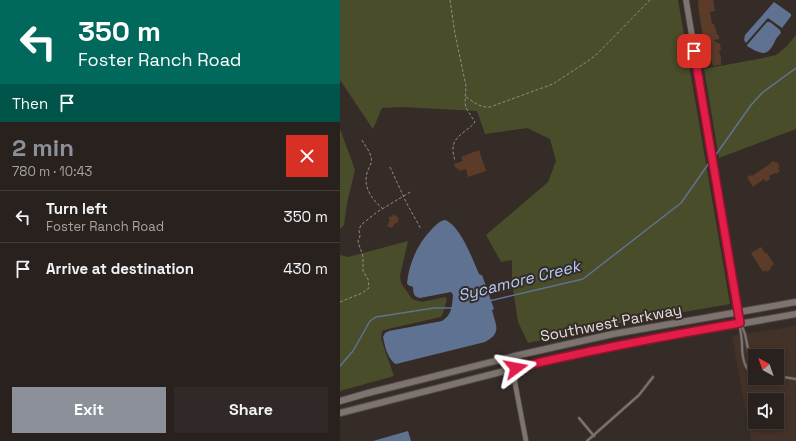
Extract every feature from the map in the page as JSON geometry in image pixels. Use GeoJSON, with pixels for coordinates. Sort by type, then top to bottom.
{"type":"FeatureCollection","features":[{"type":"Feature","properties":{"kind":"main road","name":"Southwest Parkway"},"geometry":{"type":"LineString","coordinates":[[340,401],[515,356],[613,334],[796,302]]}},
{"type":"Feature","properties":{"kind":"main road","name":"Southwest Parkway"},"geometry":{"type":"LineString","coordinates":[[340,413],[574,354],[796,314]]}},
{"type":"Feature","properties":{"kind":"street"},"geometry":{"type":"LineString","coordinates":[[686,0],[740,323]]}},
{"type":"Feature","properties":{"kind":"street"},"geometry":{"type":"LineString","coordinates":[[515,356],[515,383],[526,441]]}},
{"type":"Feature","properties":{"kind":"lane"},"geometry":{"type":"LineString","coordinates":[[740,323],[745,334],[748,350]]}},
{"type":"Feature","properties":{"kind":"lane"},"geometry":{"type":"LineString","coordinates":[[740,323],[743,359],[748,368]]}},
{"type":"Feature","properties":{"kind":"lane"},"geometry":{"type":"LineString","coordinates":[[587,441],[639,394],[653,377]]}},
{"type":"Feature","properties":{"kind":"lane"},"geometry":{"type":"LineString","coordinates":[[784,377],[796,379]]}},
{"type":"Feature","properties":{"kind":"lane"},"geometry":{"type":"LineString","coordinates":[[578,418],[594,436]]}},
{"type":"Feature","properties":{"kind":"path"},"geometry":{"type":"LineString","coordinates":[[450,0],[466,86],[466,108],[475,122],[455,141],[452,152],[455,161]]}},
{"type":"Feature","properties":{"kind":"path"},"geometry":{"type":"LineString","coordinates":[[466,97],[476,104],[484,107],[490,107],[553,84],[596,55],[650,0]]}},
{"type":"Feature","properties":{"kind":"path"},"geometry":{"type":"LineString","coordinates":[[362,140],[372,158],[367,173],[366,183],[368,191],[370,196],[383,209]]}},
{"type":"Feature","properties":{"kind":"path"},"geometry":{"type":"LineString","coordinates":[[390,166],[421,229]]}},
{"type":"Feature","properties":{"kind":"path"},"geometry":{"type":"LineString","coordinates":[[340,302],[369,288],[368,279],[364,271],[363,256],[358,241],[361,226],[377,212],[412,191]]}},
{"type":"Feature","properties":{"kind":"shaded area"},"geometry":{"type":"Polygon","coordinates":[[[796,326],[796,441],[751,441],[749,429],[784,429],[784,393],[748,393],[748,424],[732,336],[796,326]]]}},
{"type":"Feature","properties":{"kind":"green space"},"geometry":{"type":"Polygon","coordinates":[[[340,0],[678,0],[730,304],[620,323],[528,343],[518,322],[512,282],[512,260],[501,262],[486,235],[548,182],[556,161],[550,139],[527,128],[485,134],[477,111],[402,107],[382,108],[373,129],[340,80],[340,0]]]}},
{"type":"Feature","properties":{"kind":"green space"},"geometry":{"type":"Polygon","coordinates":[[[796,35],[796,129],[719,158],[704,69],[776,55],[786,47],[796,35]]]}},
{"type":"Feature","properties":{"kind":"green space"},"geometry":{"type":"Polygon","coordinates":[[[340,129],[355,170],[347,203],[344,225],[340,229],[340,129]]]}},
{"type":"Feature","properties":{"kind":"green space"},"geometry":{"type":"Polygon","coordinates":[[[408,241],[400,276],[401,283],[412,299],[422,302],[445,297],[447,299],[443,313],[441,317],[382,331],[381,339],[394,376],[340,391],[340,255],[348,257],[408,241]]]}},
{"type":"Feature","properties":{"kind":"water"},"geometry":{"type":"Polygon","coordinates":[[[774,2],[791,14],[791,16],[782,28],[768,18],[746,43],[744,40],[745,35],[774,2]]]}},
{"type":"Feature","properties":{"kind":"water"},"geometry":{"type":"Polygon","coordinates":[[[767,22],[770,22],[780,30],[781,33],[769,50],[762,53],[747,45],[767,22]]]}},
{"type":"Feature","properties":{"kind":"water"},"geometry":{"type":"Polygon","coordinates":[[[445,220],[451,223],[461,236],[470,252],[479,274],[482,275],[494,309],[492,310],[496,325],[496,332],[485,342],[396,364],[387,351],[383,337],[385,333],[442,321],[450,313],[453,295],[451,292],[420,298],[415,296],[413,287],[407,283],[412,261],[418,247],[439,222],[445,220]]]}},
{"type":"Feature","properties":{"kind":"water"},"geometry":{"type":"Polygon","coordinates":[[[408,431],[411,441],[373,441],[408,431]]]}},
{"type":"Feature","properties":{"kind":"building"},"geometry":{"type":"Polygon","coordinates":[[[698,0],[713,0],[715,11],[710,12],[712,24],[715,26],[719,39],[713,40],[720,44],[721,50],[719,51],[721,65],[713,66],[710,54],[706,54],[698,0]]]}},
{"type":"Feature","properties":{"kind":"building"},"geometry":{"type":"Polygon","coordinates":[[[479,150],[486,171],[468,177],[466,169],[459,171],[458,168],[456,169],[454,164],[463,161],[461,157],[479,150]]]}},
{"type":"Feature","properties":{"kind":"building"},"geometry":{"type":"Polygon","coordinates":[[[774,161],[776,163],[777,162],[780,167],[778,168],[780,171],[769,176],[770,179],[766,182],[764,179],[753,187],[747,177],[752,176],[774,161]]]}},
{"type":"Feature","properties":{"kind":"building"},"geometry":{"type":"Polygon","coordinates":[[[393,214],[399,219],[392,228],[387,226],[390,220],[388,219],[390,216],[392,217],[393,214]]]}},
{"type":"Feature","properties":{"kind":"building"},"geometry":{"type":"Polygon","coordinates":[[[761,247],[774,264],[767,272],[766,270],[763,272],[751,253],[761,247]]]}},
{"type":"Feature","properties":{"kind":"waterway","name":"Sycamore Creek"},"geometry":{"type":"LineString","coordinates":[[715,156],[751,105],[762,93],[796,68]]}},
{"type":"Feature","properties":{"kind":"waterway","name":"Sycamore Creek"},"geometry":{"type":"LineString","coordinates":[[489,301],[583,279],[681,203],[709,163]]}},
{"type":"Feature","properties":{"kind":"waterway","name":"Sycamore Creek"},"geometry":{"type":"LineString","coordinates":[[340,366],[353,351],[370,321],[376,317],[434,308],[452,308]]}},
{"type":"Feature","properties":{"kind":"route"},"geometry":{"type":"LineString","coordinates":[[516,368],[574,354],[740,323],[694,51]]}}]}
